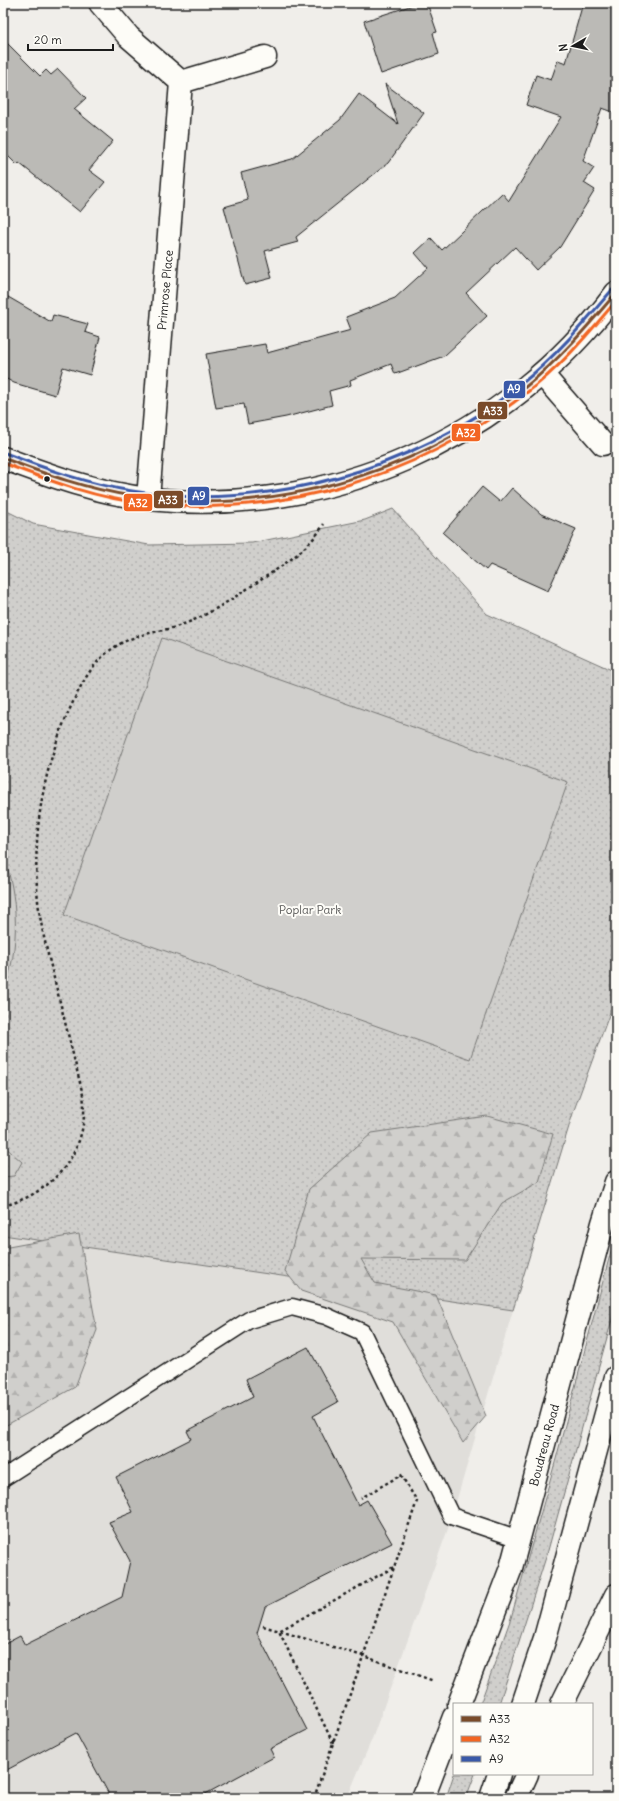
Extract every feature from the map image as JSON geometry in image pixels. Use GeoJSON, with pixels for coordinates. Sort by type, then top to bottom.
{"type":"FeatureCollection","features":[{"type":"Feature","properties":{"kind":"street"},"geometry":{"type":"LineString","coordinates":[[100,3],[129,37],[181,82],[265,57]]}},
{"type":"Feature","properties":{"kind":"street","name":"Primrose Place"},"geometry":{"type":"LineString","coordinates":[[148,499],[177,150],[181,82]]}},
{"type":"Feature","properties":{"kind":"street"},"geometry":{"type":"LineString","coordinates":[[3,458],[62,480],[105,492],[148,499],[193,502],[248,500],[272,498],[310,491],[386,468],[422,453],[457,435],[509,401],[542,374],[571,347],[601,314],[616,293]]}},
{"type":"Feature","properties":{"kind":"street"},"geometry":{"type":"LineString","coordinates":[[542,374],[603,444]]}},
{"type":"Feature","properties":{"kind":"street","name":"Boudreau Road"},"geometry":{"type":"LineString","coordinates":[[459,1703],[511,1568],[603,1223],[616,1182]]}},
{"type":"Feature","properties":{"kind":"street"},"geometry":{"type":"LineString","coordinates":[[523,1703],[545,1638],[616,1376]]}},
{"type":"Feature","properties":{"kind":"street"},"geometry":{"type":"LineString","coordinates":[[562,1703],[616,1595]]}},
{"type":"Feature","properties":{"kind":"street"},"geometry":{"type":"LineString","coordinates":[[423,1798],[453,1720]]}},
{"type":"Feature","properties":{"kind":"street"},"geometry":{"type":"LineString","coordinates":[[491,1798],[499,1775]]}},
{"type":"Feature","properties":{"kind":"street"},"geometry":{"type":"LineString","coordinates":[[516,1798],[527,1775]]}},
{"type":"Feature","properties":{"kind":"lane"},"geometry":{"type":"LineString","coordinates":[[3,1478],[249,1320],[292,1307],[326,1316],[362,1332],[451,1516],[519,1539]]}},
{"type":"Feature","properties":{"kind":"path"},"geometry":{"type":"LineString","coordinates":[[3,1206],[29,1197],[49,1182],[71,1158],[80,1141],[84,1126],[85,1108],[83,1095],[42,925],[36,863],[40,812],[45,781],[53,751],[78,690],[94,664],[117,645],[135,637],[182,625],[217,608],[296,556],[313,540],[324,524]]}},
{"type":"Feature","properties":{"kind":"path"},"geometry":{"type":"LineString","coordinates":[[314,1798],[416,1501],[401,1475],[361,1498]]}},
{"type":"Feature","properties":{"kind":"path"},"geometry":{"type":"LineString","coordinates":[[279,1631],[394,1566]]}},
{"type":"Feature","properties":{"kind":"path"},"geometry":{"type":"LineString","coordinates":[[263,1626],[363,1656],[434,1681]]}},
{"type":"Feature","properties":{"kind":"path"},"geometry":{"type":"LineString","coordinates":[[279,1631],[333,1743]]}},
{"type":"Feature","properties":{"kind":"shaded area"},"geometry":{"type":"Polygon","coordinates":[[[3,1235],[513,1310],[449,1526],[372,1739],[347,1798],[3,1798],[3,1235]]]}},
{"type":"Feature","properties":{"kind":"green space","name":"Poplar Park"},"geometry":{"type":"Polygon","coordinates":[[[3,509],[33,524],[149,545],[252,543],[365,520],[393,509],[487,614],[616,672],[616,996],[574,1110],[513,1310],[3,1235],[3,509]]]}},
{"type":"Feature","properties":{"kind":"green space"},"geometry":{"type":"Polygon","coordinates":[[[162,638],[568,782],[470,1059],[64,915],[162,638]]]}},
{"type":"Feature","properties":{"kind":"green space"},"geometry":{"type":"Polygon","coordinates":[[[3,854],[12,887],[15,940],[9,974],[3,991],[3,854]]]}},
{"type":"Feature","properties":{"kind":"green space"},"geometry":{"type":"Polygon","coordinates":[[[487,1116],[553,1134],[539,1182],[502,1203],[465,1260],[361,1259],[375,1283],[436,1295],[486,1416],[463,1443],[393,1322],[301,1291],[285,1271],[309,1189],[372,1133],[487,1116]]]}},
{"type":"Feature","properties":{"kind":"green space"},"geometry":{"type":"Polygon","coordinates":[[[3,1145],[22,1162],[14,1176],[3,1177],[3,1145]]]}},
{"type":"Feature","properties":{"kind":"green space"},"geometry":{"type":"Polygon","coordinates":[[[616,1232],[616,1305],[547,1554],[499,1703],[480,1703],[511,1618],[556,1459],[616,1232]]]}},
{"type":"Feature","properties":{"kind":"green space"},"geometry":{"type":"Polygon","coordinates":[[[79,1234],[97,1330],[75,1387],[3,1427],[3,1248],[79,1234]]]}},
{"type":"Feature","properties":{"kind":"green space"},"geometry":{"type":"Polygon","coordinates":[[[454,1775],[475,1775],[466,1798],[446,1798],[454,1775]]]}},
{"type":"Feature","properties":{"kind":"building"},"geometry":{"type":"Polygon","coordinates":[[[419,3],[427,3],[437,32],[433,33],[439,54],[381,74],[364,21],[419,3]]]}},
{"type":"Feature","properties":{"kind":"building"},"geometry":{"type":"Polygon","coordinates":[[[583,3],[616,3],[616,113],[602,108],[583,161],[594,168],[584,183],[595,190],[560,247],[536,270],[515,247],[466,293],[487,316],[444,356],[395,374],[391,364],[350,380],[351,385],[329,391],[332,405],[286,417],[248,424],[244,404],[216,408],[206,354],[265,344],[267,353],[351,330],[346,317],[395,298],[428,268],[415,253],[431,238],[442,250],[502,193],[509,201],[561,117],[526,105],[536,75],[551,80],[558,60],[566,63],[583,3]]]}},
{"type":"Feature","properties":{"kind":"building"},"geometry":{"type":"Polygon","coordinates":[[[3,39],[40,76],[46,70],[51,75],[58,69],[86,98],[74,109],[113,141],[89,170],[105,182],[80,212],[19,163],[17,165],[3,151],[3,39]]]}},
{"type":"Feature","properties":{"kind":"building"},"geometry":{"type":"Polygon","coordinates":[[[385,84],[424,113],[388,163],[296,237],[298,242],[265,251],[272,278],[245,285],[224,207],[248,200],[241,173],[292,159],[340,120],[359,94],[398,124],[385,84]]]}},
{"type":"Feature","properties":{"kind":"building"},"geometry":{"type":"Polygon","coordinates":[[[3,294],[51,322],[53,315],[88,324],[85,332],[100,337],[90,375],[63,367],[55,395],[14,383],[3,377],[3,294]]]}},
{"type":"Feature","properties":{"kind":"building"},"geometry":{"type":"Polygon","coordinates":[[[482,487],[500,502],[512,488],[541,514],[576,529],[548,591],[490,565],[486,570],[443,533],[482,487]]]}},
{"type":"Feature","properties":{"kind":"building"},"geometry":{"type":"Polygon","coordinates":[[[308,1347],[338,1402],[313,1416],[358,1505],[367,1500],[392,1543],[265,1607],[257,1633],[307,1730],[270,1749],[274,1757],[198,1798],[111,1798],[76,1733],[3,1772],[3,1645],[20,1636],[25,1645],[122,1597],[130,1561],[109,1522],[133,1512],[116,1477],[191,1439],[187,1431],[253,1397],[246,1379],[308,1347]]]}},
{"type":"Feature","properties":{"kind":"transit line","name":"A9"},"geometry":{"type":"LineString","coordinates":[[5,453],[52,470],[99,484],[132,491],[182,496],[234,496],[285,489],[336,478],[386,461],[434,440],[479,415],[520,385],[557,352],[612,290]]}},
{"type":"Feature","properties":{"kind":"transit line","name":"A33"},"geometry":{"type":"LineString","coordinates":[[3,458],[50,475],[115,493],[183,501],[235,501],[287,494],[338,483],[388,466],[436,445],[481,419],[523,389],[548,367],[583,331],[616,293]]}},
{"type":"Feature","properties":{"kind":"transit line","name":"A32"},"geometry":{"type":"LineString","coordinates":[[3,463],[56,483],[93,494],[129,502],[148,504],[199,506],[249,504],[299,497],[347,485],[394,469],[440,448],[483,423],[525,394],[550,373],[573,350],[616,301]]}}]}
